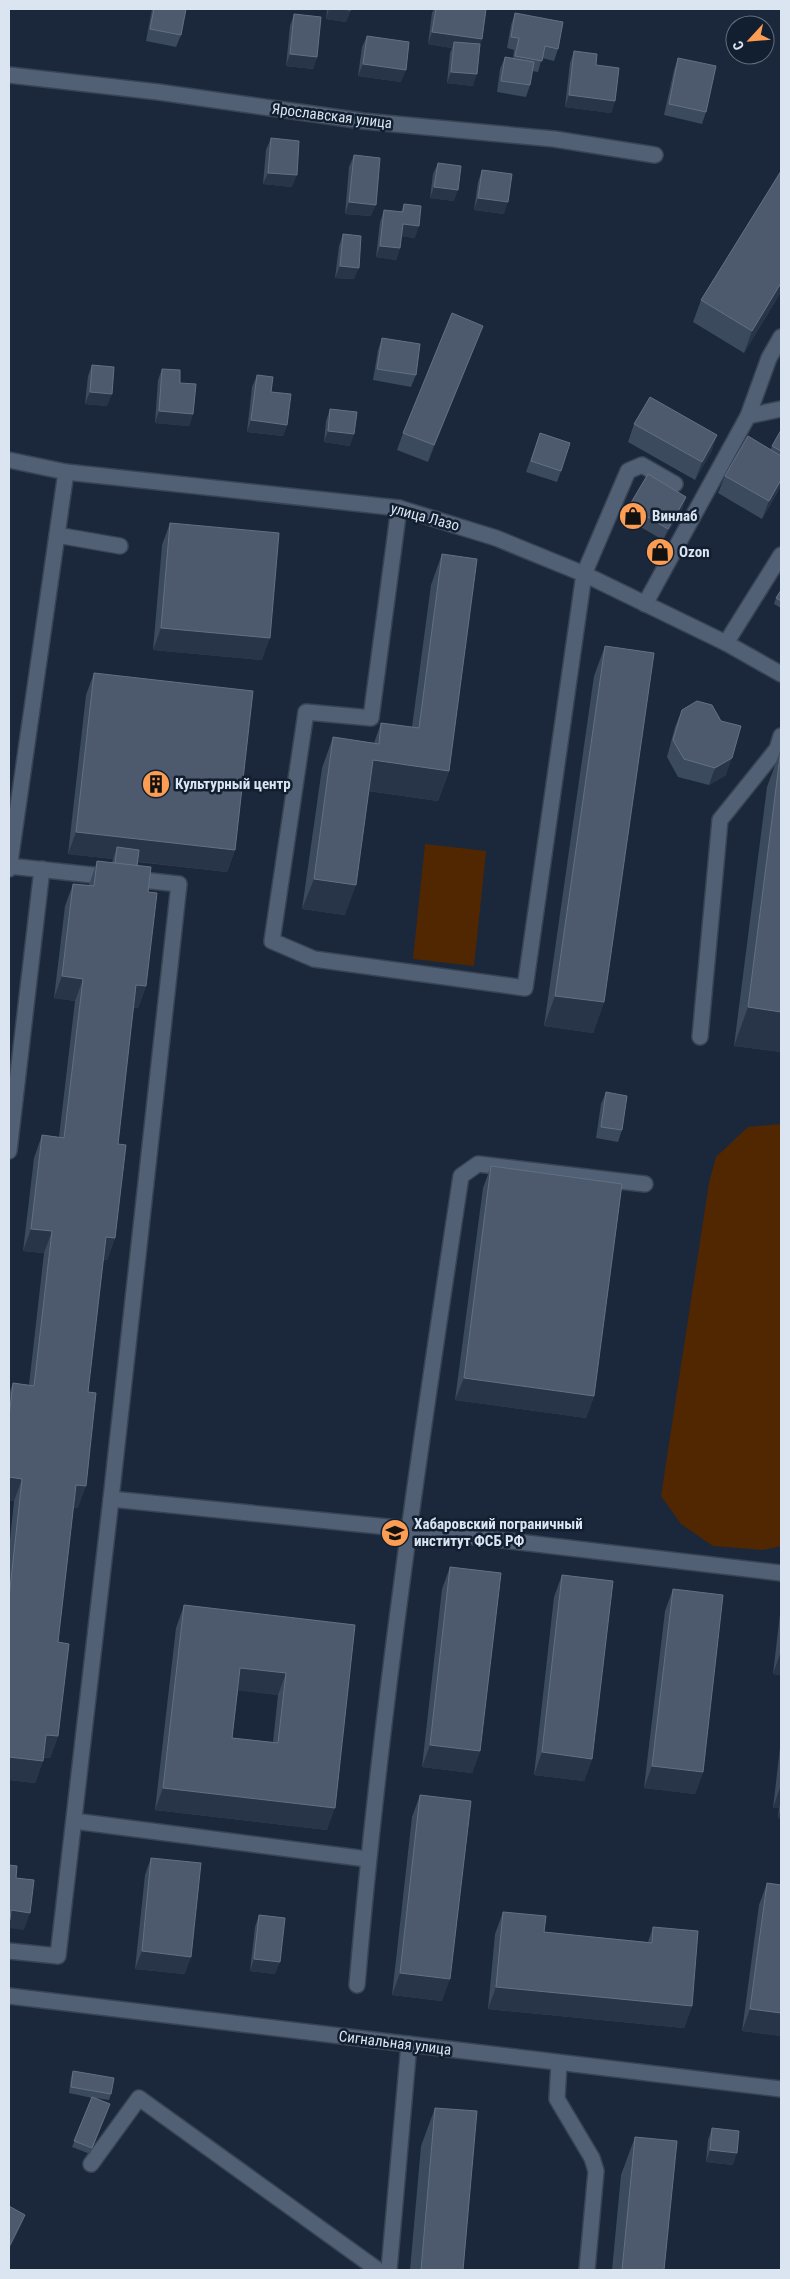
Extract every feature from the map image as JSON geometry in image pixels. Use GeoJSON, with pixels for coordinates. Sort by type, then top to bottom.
{"type":"FeatureCollection","features":[{"type":"Feature","properties":{"kind":"street","name":"Ярославская улица"},"geometry":{"type":"LineString","coordinates":[[9,76],[158,92],[363,121],[554,139],[654,155]]}},
{"type":"Feature","properties":{"kind":"street"},"geometry":{"type":"LineString","coordinates":[[645,604],[748,416],[769,358],[781,338]]}},
{"type":"Feature","properties":{"kind":"street"},"geometry":{"type":"LineString","coordinates":[[748,416],[781,409]]}},
{"type":"Feature","properties":{"kind":"street","name":"улица Лазо"},"geometry":{"type":"LineString","coordinates":[[9,460],[66,472],[399,508],[496,538],[584,574],[726,643],[781,674]]}},
{"type":"Feature","properties":{"kind":"street"},"geometry":{"type":"LineString","coordinates":[[399,508],[371,718],[306,712],[272,941],[314,959],[526,988],[584,574],[628,471],[642,465],[675,484]]}},
{"type":"Feature","properties":{"kind":"street"},"geometry":{"type":"LineString","coordinates":[[66,472],[9,867],[42,868],[110,876]]}},
{"type":"Feature","properties":{"kind":"street"},"geometry":{"type":"LineString","coordinates":[[57,535],[120,546]]}},
{"type":"Feature","properties":{"kind":"street"},"geometry":{"type":"LineString","coordinates":[[726,643],[781,554]]}},
{"type":"Feature","properties":{"kind":"street"},"geometry":{"type":"LineString","coordinates":[[700,1037],[720,820],[777,749],[781,736]]}},
{"type":"Feature","properties":{"kind":"street"},"geometry":{"type":"LineString","coordinates":[[9,1151],[42,868]]}},
{"type":"Feature","properties":{"kind":"street"},"geometry":{"type":"LineString","coordinates":[[9,1951],[58,1956],[112,1499],[179,884],[133,879]]}},
{"type":"Feature","properties":{"kind":"street"},"geometry":{"type":"LineString","coordinates":[[357,1985],[368,1859],[408,1529],[461,1176],[478,1164],[645,1184]]}},
{"type":"Feature","properties":{"kind":"street"},"geometry":{"type":"LineString","coordinates":[[112,1499],[408,1529],[781,1573]]}},
{"type":"Feature","properties":{"kind":"street"},"geometry":{"type":"LineString","coordinates":[[74,1821],[368,1859]]}},
{"type":"Feature","properties":{"kind":"street","name":"Сигнальная улица"},"geometry":{"type":"LineString","coordinates":[[9,1996],[781,2090]]}},
{"type":"Feature","properties":{"kind":"street"},"geometry":{"type":"LineString","coordinates":[[389,2270],[409,2044]]}},
{"type":"Feature","properties":{"kind":"street"},"geometry":{"type":"LineString","coordinates":[[559,2063],[557,2099],[592,2158],[596,2170],[586,2270]]}},
{"type":"Feature","properties":{"kind":"street"},"geometry":{"type":"LineString","coordinates":[[91,2164],[140,2098],[378,2270]]}},
{"type":"Feature","properties":{"kind":"shaded area"},"geometry":{"type":"Polygon","coordinates":[[[425,844],[486,851],[474,966],[413,959],[425,844]]]}},
{"type":"Feature","properties":{"kind":"shaded area"},"geometry":{"type":"Polygon","coordinates":[[[781,1124],[781,1546],[763,1550],[713,1546],[681,1524],[661,1496],[709,1183],[716,1157],[748,1127],[781,1124]]]}},
{"type":"Feature","properties":{"kind":"building"},"geometry":{"type":"Polygon","coordinates":[[[154,9],[186,9],[181,35],[150,29],[154,9]]]}},
{"type":"Feature","properties":{"kind":"building"},"geometry":{"type":"Polygon","coordinates":[[[436,9],[486,9],[482,39],[432,32],[436,9]]]}},
{"type":"Feature","properties":{"kind":"building"},"geometry":{"type":"Polygon","coordinates":[[[515,13],[563,22],[558,49],[545,46],[542,61],[515,56],[519,38],[511,37],[515,13]]]}},
{"type":"Feature","properties":{"kind":"building"},"geometry":{"type":"Polygon","coordinates":[[[294,14],[321,17],[317,57],[290,54],[294,14]]]}},
{"type":"Feature","properties":{"kind":"building"},"geometry":{"type":"Polygon","coordinates":[[[367,36],[409,42],[406,70],[363,64],[367,36]]]}},
{"type":"Feature","properties":{"kind":"building"},"geometry":{"type":"Polygon","coordinates":[[[454,42],[480,44],[477,74],[451,72],[454,42]]]}},
{"type":"Feature","properties":{"kind":"building"},"geometry":{"type":"Polygon","coordinates":[[[574,51],[597,54],[596,65],[619,68],[615,101],[569,95],[574,51]]]}},
{"type":"Feature","properties":{"kind":"building"},"geometry":{"type":"Polygon","coordinates":[[[505,57],[534,62],[530,85],[501,81],[505,57]]]}},
{"type":"Feature","properties":{"kind":"building"},"geometry":{"type":"Polygon","coordinates":[[[678,58],[716,66],[706,112],[669,104],[678,58]]]}},
{"type":"Feature","properties":{"kind":"building"},"geometry":{"type":"Polygon","coordinates":[[[271,138],[299,141],[297,175],[268,173],[271,138]]]}},
{"type":"Feature","properties":{"kind":"building"},"geometry":{"type":"Polygon","coordinates":[[[354,155],[380,158],[376,205],[349,202],[354,155]]]}},
{"type":"Feature","properties":{"kind":"building"},"geometry":{"type":"Polygon","coordinates":[[[438,163],[461,166],[458,190],[434,187],[438,163]]]}},
{"type":"Feature","properties":{"kind":"building"},"geometry":{"type":"Polygon","coordinates":[[[482,170],[512,174],[508,202],[478,198],[482,170]]]}},
{"type":"Feature","properties":{"kind":"building"},"geometry":{"type":"Polygon","coordinates":[[[781,171],[781,283],[752,331],[701,300],[781,171]]]}},
{"type":"Feature","properties":{"kind":"building"},"geometry":{"type":"Polygon","coordinates":[[[404,204],[421,206],[419,226],[403,224],[400,248],[380,246],[384,210],[403,212],[404,204]]]}},
{"type":"Feature","properties":{"kind":"building"},"geometry":{"type":"Polygon","coordinates":[[[343,234],[361,236],[359,268],[340,266],[343,234]]]}},
{"type":"Feature","properties":{"kind":"building"},"geometry":{"type":"Polygon","coordinates":[[[452,313],[483,326],[434,445],[403,433],[452,313]]]}},
{"type":"Feature","properties":{"kind":"building"},"geometry":{"type":"Polygon","coordinates":[[[382,338],[420,344],[416,375],[377,369],[382,338]]]}},
{"type":"Feature","properties":{"kind":"building"},"geometry":{"type":"Polygon","coordinates":[[[92,365],[114,367],[112,394],[90,392],[92,365]]]}},
{"type":"Feature","properties":{"kind":"building"},"geometry":{"type":"Polygon","coordinates":[[[162,369],[180,370],[180,383],[196,384],[193,414],[159,411],[162,369]]]}},
{"type":"Feature","properties":{"kind":"building"},"geometry":{"type":"Polygon","coordinates":[[[257,375],[273,377],[271,392],[291,394],[287,425],[251,420],[257,375]]]}},
{"type":"Feature","properties":{"kind":"building"},"geometry":{"type":"Polygon","coordinates":[[[650,397],[717,435],[702,462],[634,424],[650,397]]]}},
{"type":"Feature","properties":{"kind":"building"},"geometry":{"type":"Polygon","coordinates":[[[330,409],[357,412],[354,434],[328,431],[330,409]]]}},
{"type":"Feature","properties":{"kind":"building"},"geometry":{"type":"Polygon","coordinates":[[[781,430],[781,451],[772,446],[781,430]]]}},
{"type":"Feature","properties":{"kind":"building"},"geometry":{"type":"Polygon","coordinates":[[[540,433],[570,443],[561,471],[531,461],[540,433]]]}},
{"type":"Feature","properties":{"kind":"building"},"geometry":{"type":"Polygon","coordinates":[[[748,436],[781,456],[781,480],[769,501],[725,476],[748,436]]]}},
{"type":"Feature","properties":{"kind":"building"},"geometry":{"type":"Polygon","coordinates":[[[648,474],[686,497],[668,529],[629,506],[648,474]]]}},
{"type":"Feature","properties":{"kind":"building"},"geometry":{"type":"Polygon","coordinates":[[[170,523],[279,533],[270,638],[161,628],[170,523]]]}},
{"type":"Feature","properties":{"kind":"building"},"geometry":{"type":"Polygon","coordinates":[[[442,554],[477,559],[449,771],[373,760],[356,885],[314,879],[333,737],[379,744],[381,723],[419,728],[442,554]]]}},
{"type":"Feature","properties":{"kind":"building"},"geometry":{"type":"Polygon","coordinates":[[[781,590],[781,601],[776,598],[781,590]]]}},
{"type":"Feature","properties":{"kind":"building"},"geometry":{"type":"Polygon","coordinates":[[[605,646],[654,653],[604,1002],[555,996],[605,646]]]}},
{"type":"Feature","properties":{"kind":"building","name":"Культурный центр"},"geometry":{"type":"Polygon","coordinates":[[[94,673],[253,691],[235,850],[76,832],[94,673]]]}},
{"type":"Feature","properties":{"kind":"building"},"geometry":{"type":"Polygon","coordinates":[[[697,701],[712,705],[721,721],[741,726],[732,758],[715,768],[684,759],[673,740],[682,710],[697,701]]]}},
{"type":"Feature","properties":{"kind":"building"},"geometry":{"type":"Polygon","coordinates":[[[781,749],[781,1012],[748,1007],[781,749]]]}},
{"type":"Feature","properties":{"kind":"building"},"geometry":{"type":"Polygon","coordinates":[[[117,847],[139,850],[137,866],[115,863],[117,847]]]}},
{"type":"Feature","properties":{"kind":"building"},"geometry":{"type":"Polygon","coordinates":[[[97,861],[151,867],[148,892],[157,893],[146,986],[136,985],[118,1144],[126,1145],[115,1238],[106,1237],[88,1392],[96,1393],[86,1486],[76,1485],[58,1642],[69,1644],[58,1736],[46,1735],[43,1761],[9,1757],[9,1598],[22,1479],[9,1477],[9,1417],[13,1383],[34,1386],[52,1231],[31,1229],[42,1135],[64,1138],[83,979],[62,976],[73,884],[94,886],[97,861]]]}},
{"type":"Feature","properties":{"kind":"building"},"geometry":{"type":"Polygon","coordinates":[[[606,1092],[627,1096],[622,1130],[601,1127],[606,1092]]]}},
{"type":"Feature","properties":{"kind":"building"},"geometry":{"type":"Polygon","coordinates":[[[491,1166],[622,1184],[594,1396],[464,1378],[491,1166]]]}},
{"type":"Feature","properties":{"kind":"building"},"geometry":{"type":"Polygon","coordinates":[[[450,1567],[501,1573],[480,1751],[430,1745],[450,1567]]]}},
{"type":"Feature","properties":{"kind":"building"},"geometry":{"type":"Polygon","coordinates":[[[562,1575],[613,1581],[592,1759],[542,1752],[562,1575]]]}},
{"type":"Feature","properties":{"kind":"building"},"geometry":{"type":"Polygon","coordinates":[[[673,1589],[723,1595],[703,1772],[652,1766],[673,1589]]]}},
{"type":"Feature","properties":{"kind":"building"},"geometry":{"type":"Polygon","coordinates":[[[184,1605],[355,1625],[335,1808],[163,1788],[184,1605]],[[240,1668],[232,1738],[278,1743],[286,1673],[240,1668]]]}},
{"type":"Feature","properties":{"kind":"building"},"geometry":{"type":"Polygon","coordinates":[[[420,1795],[471,1801],[450,1979],[400,1973],[420,1795]]]}},
{"type":"Feature","properties":{"kind":"building"},"geometry":{"type":"Polygon","coordinates":[[[151,1858],[201,1863],[191,1957],[142,1951],[151,1858]]]}},
{"type":"Feature","properties":{"kind":"building"},"geometry":{"type":"Polygon","coordinates":[[[9,1865],[17,1866],[16,1878],[34,1880],[30,1913],[11,1910],[10,1920],[9,1919],[9,1865]]]}},
{"type":"Feature","properties":{"kind":"building"},"geometry":{"type":"Polygon","coordinates":[[[767,1883],[781,1885],[781,2013],[750,2009],[767,1883]]]}},
{"type":"Feature","properties":{"kind":"building"},"geometry":{"type":"Polygon","coordinates":[[[503,1912],[546,1916],[544,1932],[652,1943],[653,1927],[698,1931],[692,2006],[496,1987],[503,1912]]]}},
{"type":"Feature","properties":{"kind":"building"},"geometry":{"type":"Polygon","coordinates":[[[259,1915],[285,1918],[280,1962],[254,1959],[259,1915]]]}},
{"type":"Feature","properties":{"kind":"building"},"geometry":{"type":"Polygon","coordinates":[[[73,2071],[114,2078],[111,2094],[71,2087],[73,2071]]]}},
{"type":"Feature","properties":{"kind":"building"},"geometry":{"type":"Polygon","coordinates":[[[92,2097],[110,2104],[92,2148],[74,2141],[92,2097]]]}},
{"type":"Feature","properties":{"kind":"building"},"geometry":{"type":"Polygon","coordinates":[[[435,2108],[477,2111],[463,2270],[421,2270],[435,2108]]]}},
{"type":"Feature","properties":{"kind":"building"},"geometry":{"type":"Polygon","coordinates":[[[712,2128],[739,2131],[737,2153],[710,2150],[712,2128]]]}},
{"type":"Feature","properties":{"kind":"building"},"geometry":{"type":"Polygon","coordinates":[[[635,2137],[677,2141],[664,2270],[622,2270],[635,2137]]]}},
{"type":"Feature","properties":{"kind":"building"},"geometry":{"type":"Polygon","coordinates":[[[9,2206],[25,2215],[9,2247],[9,2206]]]}},
{"type":"Feature","properties":{"kind":"place","name":"Винлаб"},"geometry":{"type":"Point","coordinates":[633,516]}},
{"type":"Feature","properties":{"kind":"place","name":"Ozon"},"geometry":{"type":"Point","coordinates":[660,552]}},
{"type":"Feature","properties":{"kind":"place","name":"Культурный центр"},"geometry":{"type":"Point","coordinates":[156,784]}},
{"type":"Feature","properties":{"kind":"place","name":"Хабаровский пограничный институт ФСБ РФ"},"geometry":{"type":"Point","coordinates":[395,1533]}}]}
